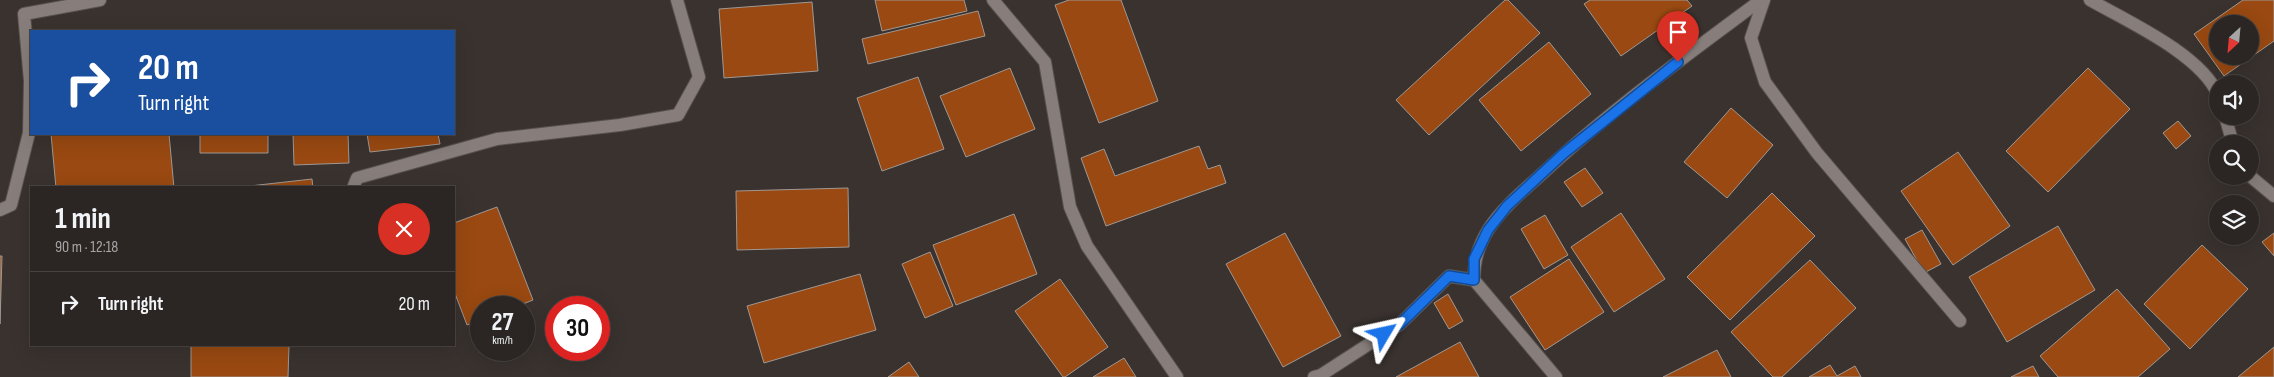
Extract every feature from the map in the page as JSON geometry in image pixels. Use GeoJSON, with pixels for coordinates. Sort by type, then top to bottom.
{"type":"FeatureCollection","features":[{"type":"Feature","properties":{"kind":"street"},"geometry":{"type":"LineString","coordinates":[[0,210],[11,206],[29,133],[30,81],[24,14],[100,0]]}},
{"type":"Feature","properties":{"kind":"street"},"geometry":{"type":"LineString","coordinates":[[354,186],[357,178],[497,139],[620,125],[678,116],[699,77],[677,0]]}},
{"type":"Feature","properties":{"kind":"street"},"geometry":{"type":"LineString","coordinates":[[993,0],[1045,62],[1070,207],[1087,246],[1177,377]]}},
{"type":"Feature","properties":{"kind":"street"},"geometry":{"type":"LineString","coordinates":[[1556,377],[1474,280],[1474,259],[1488,230],[1507,206],[1563,154],[1664,73],[1762,0]]}},
{"type":"Feature","properties":{"kind":"street"},"geometry":{"type":"LineString","coordinates":[[1762,0],[1751,38],[1765,82],[1817,153],[1960,321]]}},
{"type":"Feature","properties":{"kind":"street"},"geometry":{"type":"LineString","coordinates":[[2090,0],[2176,48],[2209,80]]}},
{"type":"Feature","properties":{"kind":"street"},"geometry":{"type":"LineString","coordinates":[[2259,184],[2274,196]]}},
{"type":"Feature","properties":{"kind":"street"},"geometry":{"type":"LineString","coordinates":[[1314,377],[1400,324],[1449,276],[1474,280]]}},
{"type":"Feature","properties":{"kind":"building"},"geometry":{"type":"Polygon","coordinates":[[[875,0],[964,0],[967,11],[882,31],[875,0]]]}},
{"type":"Feature","properties":{"kind":"building"},"geometry":{"type":"Polygon","coordinates":[[[1069,0],[1121,0],[1158,101],[1099,123],[1055,5],[1069,0]]]}},
{"type":"Feature","properties":{"kind":"building"},"geometry":{"type":"Polygon","coordinates":[[[1505,0],[1508,0],[1540,33],[1429,135],[1396,100],[1505,0]]]}},
{"type":"Feature","properties":{"kind":"building"},"geometry":{"type":"Polygon","coordinates":[[[1590,0],[1687,0],[1692,6],[1621,56],[1584,4],[1590,0]]]}},
{"type":"Feature","properties":{"kind":"building"},"geometry":{"type":"Polygon","coordinates":[[[2243,0],[2274,0],[2274,41],[2259,52],[2259,15],[2221,15],[2243,0]]]}},
{"type":"Feature","properties":{"kind":"building"},"geometry":{"type":"Polygon","coordinates":[[[812,2],[818,71],[724,78],[719,9],[812,2]]]}},
{"type":"Feature","properties":{"kind":"building"},"geometry":{"type":"Polygon","coordinates":[[[978,11],[985,36],[868,64],[862,39],[978,11]]]}},
{"type":"Feature","properties":{"kind":"building"},"geometry":{"type":"Polygon","coordinates":[[[2209,24],[2209,55],[2194,34],[2209,24]]]}},
{"type":"Feature","properties":{"kind":"building"},"geometry":{"type":"Polygon","coordinates":[[[1549,42],[1591,94],[1521,151],[1479,100],[1549,42]]]}},
{"type":"Feature","properties":{"kind":"building"},"geometry":{"type":"Polygon","coordinates":[[[2216,65],[2240,65],[2225,75],[2223,75],[2216,65]]]}},
{"type":"Feature","properties":{"kind":"building"},"geometry":{"type":"Polygon","coordinates":[[[1010,68],[1035,129],[966,157],[940,96],[1010,68]]]}},
{"type":"Feature","properties":{"kind":"building"},"geometry":{"type":"Polygon","coordinates":[[[2088,68],[2130,109],[2048,192],[2006,151],[2088,68]]]}},
{"type":"Feature","properties":{"kind":"building"},"geometry":{"type":"Polygon","coordinates":[[[918,77],[944,149],[882,171],[857,98],[918,77]]]}},
{"type":"Feature","properties":{"kind":"building"},"geometry":{"type":"Polygon","coordinates":[[[1731,108],[1773,145],[1727,198],[1684,162],[1731,108]]]}},
{"type":"Feature","properties":{"kind":"building"},"geometry":{"type":"Polygon","coordinates":[[[2178,121],[2191,136],[2176,149],[2163,133],[2178,121]]]}},
{"type":"Feature","properties":{"kind":"building"},"geometry":{"type":"Polygon","coordinates":[[[51,135],[169,135],[174,186],[56,186],[51,135]]]}},
{"type":"Feature","properties":{"kind":"building"},"geometry":{"type":"Polygon","coordinates":[[[200,135],[268,135],[268,153],[200,153],[200,135]]]}},
{"type":"Feature","properties":{"kind":"building"},"geometry":{"type":"Polygon","coordinates":[[[293,135],[348,135],[349,163],[294,165],[293,135]]]}},
{"type":"Feature","properties":{"kind":"building"},"geometry":{"type":"Polygon","coordinates":[[[367,135],[438,135],[440,144],[370,152],[367,135]]]}},
{"type":"Feature","properties":{"kind":"building"},"geometry":{"type":"Polygon","coordinates":[[[1199,146],[1208,169],[1220,165],[1226,183],[1106,226],[1081,158],[1104,149],[1115,176],[1199,146]]]}},
{"type":"Feature","properties":{"kind":"building"},"geometry":{"type":"Polygon","coordinates":[[[1958,152],[2010,226],[1953,265],[1901,191],[1958,152]]]}},
{"type":"Feature","properties":{"kind":"building"},"geometry":{"type":"Polygon","coordinates":[[[1585,168],[1603,193],[1582,207],[1564,182],[1585,168]]]}},
{"type":"Feature","properties":{"kind":"building"},"geometry":{"type":"Polygon","coordinates":[[[312,179],[313,186],[250,186],[312,179]]]}},
{"type":"Feature","properties":{"kind":"building"},"geometry":{"type":"Polygon","coordinates":[[[848,188],[849,247],[737,250],[736,191],[848,188]]]}},
{"type":"Feature","properties":{"kind":"building"},"geometry":{"type":"Polygon","coordinates":[[[1772,193],[1815,236],[1730,320],[1687,277],[1772,193]]]}},
{"type":"Feature","properties":{"kind":"building"},"geometry":{"type":"Polygon","coordinates":[[[497,207],[531,296],[470,296],[470,324],[467,325],[455,294],[455,223],[497,207]]]}},
{"type":"Feature","properties":{"kind":"building"},"geometry":{"type":"Polygon","coordinates":[[[1621,213],[1665,279],[1614,312],[1571,247],[1621,213]]]}},
{"type":"Feature","properties":{"kind":"building"},"geometry":{"type":"Polygon","coordinates":[[[1014,214],[1037,274],[956,305],[933,245],[1014,214]]]}},
{"type":"Feature","properties":{"kind":"building"},"geometry":{"type":"Polygon","coordinates":[[[1545,215],[1568,255],[1544,269],[1521,229],[1545,215]]]}},
{"type":"Feature","properties":{"kind":"building"},"geometry":{"type":"Polygon","coordinates":[[[2058,226],[2095,290],[2007,342],[1969,277],[2058,226]]]}},
{"type":"Feature","properties":{"kind":"building"},"geometry":{"type":"Polygon","coordinates":[[[1922,230],[1941,264],[1924,273],[1905,239],[1922,230]]]}},
{"type":"Feature","properties":{"kind":"building"},"geometry":{"type":"Polygon","coordinates":[[[1285,233],[1341,336],[1283,367],[1226,264],[1285,233]]]}},
{"type":"Feature","properties":{"kind":"building"},"geometry":{"type":"Polygon","coordinates":[[[2274,233],[2274,256],[2262,242],[2274,233]]]}},
{"type":"Feature","properties":{"kind":"building"},"geometry":{"type":"Polygon","coordinates":[[[2202,245],[2248,289],[2190,349],[2144,304],[2202,245]]]}},
{"type":"Feature","properties":{"kind":"building"},"geometry":{"type":"Polygon","coordinates":[[[930,252],[953,306],[925,318],[902,264],[930,252]]]}},
{"type":"Feature","properties":{"kind":"building"},"geometry":{"type":"Polygon","coordinates":[[[0,256],[2,256],[0,324],[0,256]]]}},
{"type":"Feature","properties":{"kind":"building"},"geometry":{"type":"Polygon","coordinates":[[[1569,259],[1604,312],[1545,350],[1510,297],[1569,259]]]}},
{"type":"Feature","properties":{"kind":"building"},"geometry":{"type":"Polygon","coordinates":[[[1810,260],[1856,308],[1782,377],[1773,377],[1731,332],[1810,260]]]}},
{"type":"Feature","properties":{"kind":"building"},"geometry":{"type":"Polygon","coordinates":[[[860,274],[876,330],[764,363],[747,306],[860,274]]]}},
{"type":"Feature","properties":{"kind":"building"},"geometry":{"type":"Polygon","coordinates":[[[1060,279],[1108,347],[1065,377],[1063,377],[1015,311],[1060,279]]]}},
{"type":"Feature","properties":{"kind":"building"},"geometry":{"type":"Polygon","coordinates":[[[2117,289],[2170,349],[2138,377],[2058,377],[2040,356],[2117,289]]]}},
{"type":"Feature","properties":{"kind":"building"},"geometry":{"type":"Polygon","coordinates":[[[1448,294],[1463,321],[1449,329],[1434,303],[1448,294]]]}},
{"type":"Feature","properties":{"kind":"building"},"geometry":{"type":"Polygon","coordinates":[[[1460,342],[1479,377],[1396,377],[1460,342]]]}},
{"type":"Feature","properties":{"kind":"building"},"geometry":{"type":"Polygon","coordinates":[[[191,346],[289,346],[288,377],[191,377],[191,346]]]}},
{"type":"Feature","properties":{"kind":"building"},"geometry":{"type":"Polygon","coordinates":[[[2274,347],[2274,377],[2238,377],[2274,347]]]}},
{"type":"Feature","properties":{"kind":"building"},"geometry":{"type":"Polygon","coordinates":[[[1717,350],[1731,377],[1663,377],[1717,350]]]}},
{"type":"Feature","properties":{"kind":"building"},"geometry":{"type":"Polygon","coordinates":[[[1124,358],[1136,377],[1093,377],[1124,358]]]}},
{"type":"Feature","properties":{"kind":"building"},"geometry":{"type":"Polygon","coordinates":[[[909,362],[919,377],[888,377],[909,362]]]}},
{"type":"Feature","properties":{"kind":"building"},"geometry":{"type":"Polygon","coordinates":[[[1830,365],[1837,376],[1855,366],[1861,377],[1809,377],[1830,365]]]}},
{"type":"Feature","properties":{"kind":"building"},"geometry":{"type":"Polygon","coordinates":[[[2033,366],[2039,377],[2011,377],[2033,366]]]}},
{"type":"Feature","properties":{"kind":"route"},"geometry":{"type":"LineString","coordinates":[[1384,334],[1400,324],[1449,276],[1474,280],[1474,259],[1488,230],[1507,206],[1563,154],[1678,62]]}}]}
